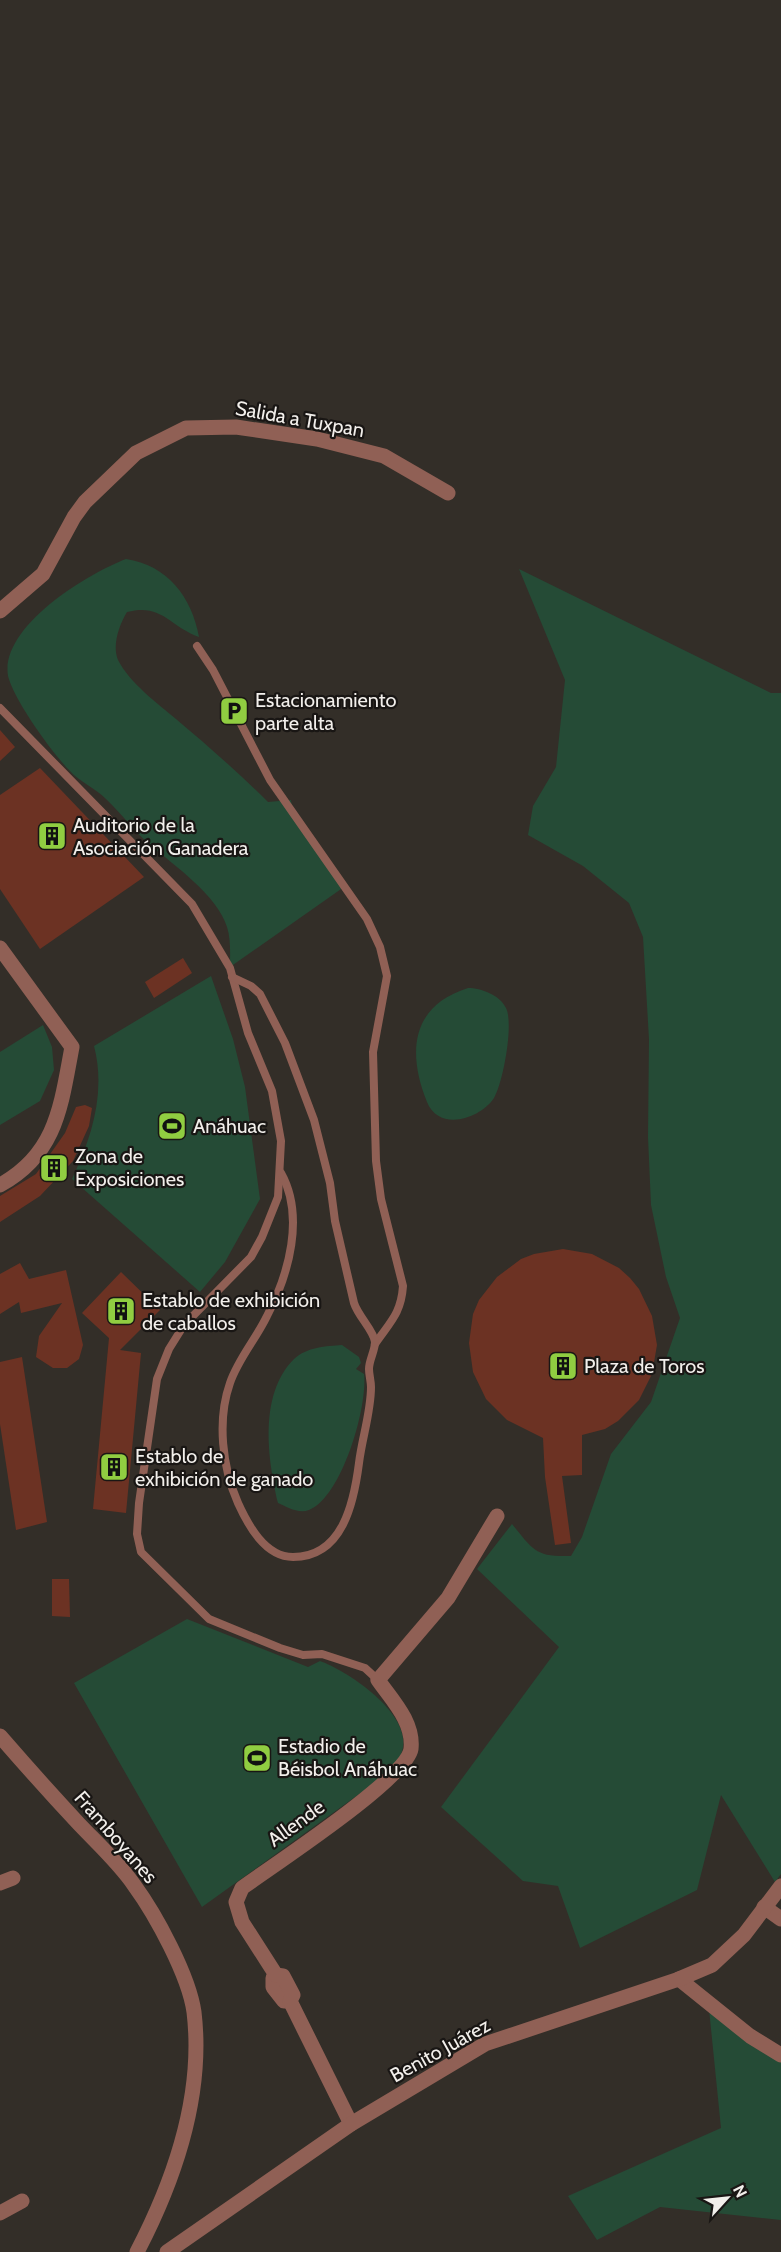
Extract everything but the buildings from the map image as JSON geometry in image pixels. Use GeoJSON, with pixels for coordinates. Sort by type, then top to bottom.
{"type":"FeatureCollection","features":[{"type":"Feature","properties":{"kind":"street","name":"Salida a Tuxpan"},"geometry":{"type":"LineString","coordinates":[[0,611],[43,574],[74,517],[86,502],[136,453],[186,428],[236,427],[317,439],[384,456],[448,493]]}},
{"type":"Feature","properties":{"kind":"street"},"geometry":{"type":"LineString","coordinates":[[0,948],[72,1047],[59,1113],[44,1146],[22,1174],[0,1185]]}},
{"type":"Feature","properties":{"kind":"street"},"geometry":{"type":"LineString","coordinates":[[378,1680],[448,1598],[497,1516]]}},
{"type":"Feature","properties":{"kind":"street","name":"Allende"},"geometry":{"type":"LineString","coordinates":[[351,2124],[290,2001],[293,1995],[291,1987],[283,1976],[276,1975],[242,1922],[236,1902],[242,1888],[353,1808],[402,1767],[411,1749],[407,1721],[378,1680]]}},
{"type":"Feature","properties":{"kind":"street","name":"Framboyanes"},"geometry":{"type":"LineString","coordinates":[[0,1736],[134,1884],[175,1958],[194,2010],[195,2085],[188,2119],[176,2161],[137,2252]]}},
{"type":"Feature","properties":{"kind":"street","name":"Benito Juárez"},"geometry":{"type":"LineString","coordinates":[[167,2252],[351,2124],[485,2044],[679,1979],[712,1965],[744,1935],[781,1886]]}},
{"type":"Feature","properties":{"kind":"street"},"geometry":{"type":"LineString","coordinates":[[764,1907],[781,1920]]}},
{"type":"Feature","properties":{"kind":"street"},"geometry":{"type":"LineString","coordinates":[[679,1979],[750,2036],[781,2055]]}},
{"type":"Feature","properties":{"kind":"street"},"geometry":{"type":"LineString","coordinates":[[0,2213],[22,2201]]}},
{"type":"Feature","properties":{"kind":"lane"},"geometry":{"type":"LineString","coordinates":[[197,646],[213,670],[270,780],[367,919],[382,954],[387,976],[373,1052],[376,1161],[381,1199],[403,1286],[402,1299],[394,1320],[375,1344],[369,1369],[371,1386],[368,1409],[355,1491],[349,1512],[329,1545],[319,1552],[297,1557],[278,1554],[257,1536],[238,1504],[228,1470],[223,1439],[223,1407],[229,1386],[267,1317],[288,1260],[293,1212],[292,1196],[281,1173]]}},
{"type":"Feature","properties":{"kind":"lane"},"geometry":{"type":"LineString","coordinates":[[0,708],[192,904],[219,947],[232,977],[248,1033],[272,1091],[281,1141],[281,1173],[273,1213],[251,1257],[196,1310],[169,1349],[154,1390],[137,1534],[141,1552],[209,1619],[280,1648],[303,1655],[322,1654],[365,1668],[378,1680]]}},
{"type":"Feature","properties":{"kind":"lane"},"geometry":{"type":"LineString","coordinates":[[232,977],[251,986],[260,994],[300,1080],[326,1163],[335,1221],[354,1303],[358,1314],[371,1331],[375,1344]]}},
{"type":"Feature","properties":{"kind":"green space"},"geometry":{"type":"Polygon","coordinates":[[[126,559],[154,568],[175,585],[184,596],[196,622],[199,637],[157,613],[139,610],[127,612],[121,623],[116,642],[116,654],[123,668],[144,692],[268,802],[291,800],[293,815],[344,887],[230,967],[227,927],[215,904],[194,882],[144,840],[106,799],[62,763],[26,712],[8,676],[9,657],[18,639],[32,621],[70,589],[126,559]]]}},
{"type":"Feature","properties":{"kind":"green space"},"geometry":{"type":"Polygon","coordinates":[[[519,569],[771,693],[781,693],[781,1874],[775,1882],[721,1795],[697,1890],[580,1948],[558,1886],[523,1881],[441,1807],[559,1647],[477,1569],[512,1524],[537,1550],[550,1555],[571,1556],[582,1537],[611,1454],[651,1402],[680,1318],[666,1277],[651,1205],[648,1137],[649,1039],[643,937],[629,903],[583,866],[528,835],[533,806],[556,767],[565,680],[519,569]]]}},
{"type":"Feature","properties":{"kind":"green space","name":"Anáhuac"},"geometry":{"type":"Polygon","coordinates":[[[211,976],[233,1039],[245,1087],[260,1199],[225,1262],[200,1292],[72,1179],[86,1147],[98,1097],[94,1046],[211,976]]]}},
{"type":"Feature","properties":{"kind":"green space"},"geometry":{"type":"Polygon","coordinates":[[[468,988],[490,993],[503,1003],[508,1016],[508,1040],[501,1080],[494,1098],[479,1112],[460,1119],[450,1119],[441,1117],[427,1102],[417,1066],[416,1049],[425,1019],[435,1006],[449,996],[468,988]]]}},
{"type":"Feature","properties":{"kind":"green space"},"geometry":{"type":"Polygon","coordinates":[[[43,1025],[52,1047],[54,1070],[40,1101],[0,1125],[0,1052],[43,1025]]]}},
{"type":"Feature","properties":{"kind":"green space"},"geometry":{"type":"Polygon","coordinates":[[[342,1345],[359,1357],[361,1363],[356,1369],[364,1374],[362,1407],[357,1428],[342,1470],[332,1488],[321,1502],[309,1510],[293,1510],[278,1503],[271,1467],[270,1409],[275,1391],[283,1374],[299,1355],[317,1348],[342,1345]]]}},
{"type":"Feature","properties":{"kind":"green space","name":"Estadio de Béisbol Anáhuac"},"geometry":{"type":"Polygon","coordinates":[[[187,1619],[308,1667],[320,1661],[346,1674],[387,1707],[397,1720],[402,1734],[403,1747],[394,1769],[202,1907],[74,1683],[187,1619]]]}},
{"type":"Feature","properties":{"kind":"green space"},"geometry":{"type":"Polygon","coordinates":[[[709,2009],[781,2051],[781,2220],[660,2207],[597,2240],[568,2196],[721,2128],[709,2009]]]}},
{"type":"Feature","properties":{"kind":"place","name":"Estacionamiento parte alta"},"geometry":{"type":"Point","coordinates":[234,711]}},
{"type":"Feature","properties":{"kind":"place","name":"Auditorio de la Asociación Ganadera"},"geometry":{"type":"Point","coordinates":[52,836]}},
{"type":"Feature","properties":{"kind":"place","name":"Anáhuac"},"geometry":{"type":"Point","coordinates":[172,1126]}},
{"type":"Feature","properties":{"kind":"place","name":"Zona de Exposiciones"},"geometry":{"type":"Point","coordinates":[54,1168]}},
{"type":"Feature","properties":{"kind":"place","name":"Establo de exhibición de caballos"},"geometry":{"type":"Point","coordinates":[121,1311]}},
{"type":"Feature","properties":{"kind":"place","name":"Plaza de Toros"},"geometry":{"type":"Point","coordinates":[563,1366]}},
{"type":"Feature","properties":{"kind":"place","name":"Establo de exhibición de ganado"},"geometry":{"type":"Point","coordinates":[114,1467]}},
{"type":"Feature","properties":{"kind":"place","name":"Estadio de Béisbol Anáhuac"},"geometry":{"type":"Point","coordinates":[257,1758]}}]}
